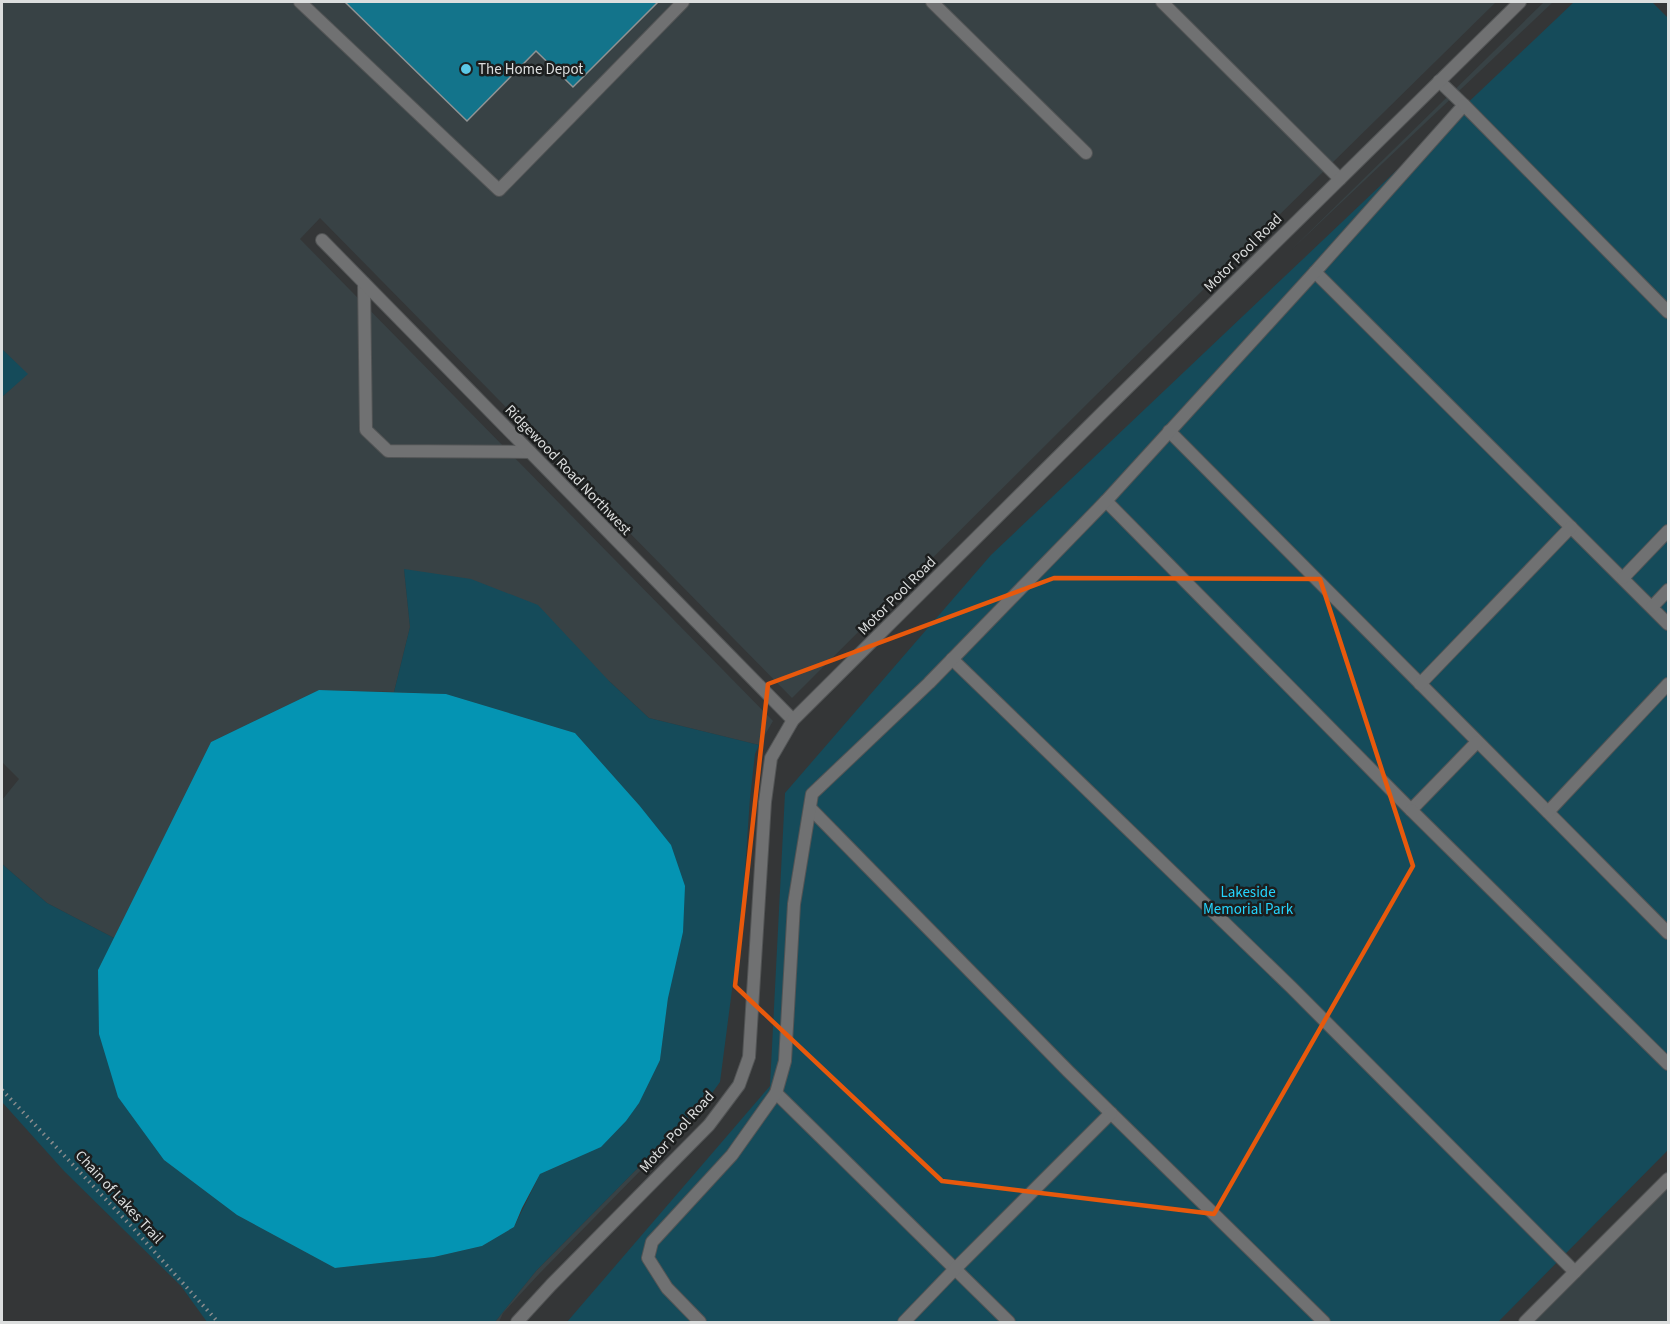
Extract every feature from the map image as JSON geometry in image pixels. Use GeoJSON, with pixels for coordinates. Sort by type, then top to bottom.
{"type":"FeatureCollection","features":[{"type":"Feature","properties":{"kind":"street"},"geometry":{"type":"LineString","coordinates":[[300,2],[499,190],[683,2]]}},
{"type":"Feature","properties":{"kind":"street"},"geometry":{"type":"LineString","coordinates":[[932,2],[1086,153]]}},
{"type":"Feature","properties":{"kind":"street"},"geometry":{"type":"LineString","coordinates":[[1162,2],[1340,179]]}},
{"type":"Feature","properties":{"kind":"street","name":"Motor Pool Road"},"geometry":{"type":"LineString","coordinates":[[517,1323],[550,1286],[709,1125],[738,1085],[749,1057],[765,802],[771,758],[793,720],[1520,2]]}},
{"type":"Feature","properties":{"kind":"street"},"geometry":{"type":"LineString","coordinates":[[1439,81],[1668,312]]}},
{"type":"Feature","properties":{"kind":"street"},"geometry":{"type":"LineString","coordinates":[[700,1323],[667,1288],[648,1258],[652,1242],[732,1155],[776,1093],[785,1061],[794,904],[812,794],[929,683],[1106,501],[1464,105]]}},
{"type":"Feature","properties":{"kind":"street","name":"Ridgewood Road Northwest"},"geometry":{"type":"LineString","coordinates":[[322,240],[793,720]]}},
{"type":"Feature","properties":{"kind":"street"},"geometry":{"type":"LineString","coordinates":[[1315,272],[1668,624]]}},
{"type":"Feature","properties":{"kind":"street"},"geometry":{"type":"LineString","coordinates":[[364,283],[366,430],[388,451],[530,452]]}},
{"type":"Feature","properties":{"kind":"street"},"geometry":{"type":"LineString","coordinates":[[1169,431],[1668,933]]}},
{"type":"Feature","properties":{"kind":"street"},"geometry":{"type":"LineString","coordinates":[[1106,501],[1411,810],[1668,1064]]}},
{"type":"Feature","properties":{"kind":"street"},"geometry":{"type":"LineString","coordinates":[[1420,684],[1571,527]]}},
{"type":"Feature","properties":{"kind":"street"},"geometry":{"type":"LineString","coordinates":[[1623,578],[1668,531]]}},
{"type":"Feature","properties":{"kind":"street"},"geometry":{"type":"LineString","coordinates":[[1652,607],[1668,590]]}},
{"type":"Feature","properties":{"kind":"street"},"geometry":{"type":"LineString","coordinates":[[952,659],[1291,987],[1575,1272]]}},
{"type":"Feature","properties":{"kind":"street"},"geometry":{"type":"LineString","coordinates":[[1548,812],[1668,684]]}},
{"type":"Feature","properties":{"kind":"street"},"geometry":{"type":"LineString","coordinates":[[1411,810],[1478,742]]}},
{"type":"Feature","properties":{"kind":"street"},"geometry":{"type":"LineString","coordinates":[[810,808],[1111,1113],[1324,1323]]}},
{"type":"Feature","properties":{"kind":"street"},"geometry":{"type":"LineString","coordinates":[[776,1093],[1009,1323]]}},
{"type":"Feature","properties":{"kind":"street"},"geometry":{"type":"LineString","coordinates":[[904,1323],[1111,1113]]}},
{"type":"Feature","properties":{"kind":"street"},"geometry":{"type":"LineString","coordinates":[[1525,1323],[1668,1179]]}},
{"type":"Feature","properties":{"kind":"path","name":"Chain of Lakes Trail"},"geometry":{"type":"LineString","coordinates":[[2,1090],[133,1228],[218,1323]]}},
{"type":"Feature","properties":{"kind":"highlighted area"},"geometry":{"type":"Polygon","coordinates":[[[1054,578],[1320,579],[1413,866],[1214,1214],[942,1181],[735,986],[768,684],[1054,578]]]}},
{"type":"Feature","properties":{"kind":"shaded area"},"geometry":{"type":"Polygon","coordinates":[[[2,2],[1496,2],[792,698],[320,218],[300,239],[773,721],[759,745],[649,718],[609,681],[404,569],[410,627],[394,692],[319,690],[211,742],[114,938],[47,903],[2,864],[2,800],[19,779],[2,762],[2,397],[27,374],[2,349],[2,2]]]}},
{"type":"Feature","properties":{"kind":"shaded area"},"geometry":{"type":"Polygon","coordinates":[[[1544,2],[1553,2],[1290,251],[1544,2]]]}},
{"type":"Feature","properties":{"kind":"shaded area"},"geometry":{"type":"Polygon","coordinates":[[[712,1093],[696,1114],[539,1274],[503,1313],[499,1322],[495,1322],[536,1271],[712,1093]]]}},
{"type":"Feature","properties":{"kind":"shaded area"},"geometry":{"type":"Polygon","coordinates":[[[1668,1170],[1668,1322],[1518,1322],[1668,1170]]]}},
{"type":"Feature","properties":{"kind":"green space","name":"Lakeside Memorial Park"},"geometry":{"type":"Polygon","coordinates":[[[1574,2],[1652,2],[1668,18],[1668,1150],[1498,1322],[567,1322],[770,1086],[785,793],[991,555],[1574,2]]]}},
{"type":"Feature","properties":{"kind":"green space"},"geometry":{"type":"Polygon","coordinates":[[[2,349],[28,374],[2,397],[2,349]]]}},
{"type":"Feature","properties":{"kind":"green space"},"geometry":{"type":"Polygon","coordinates":[[[404,569],[471,579],[538,605],[609,681],[649,718],[759,745],[755,754],[742,913],[720,1082],[712,1093],[536,1271],[495,1322],[207,1322],[181,1286],[64,1171],[2,1102],[2,864],[47,903],[114,938],[98,970],[164,1160],[237,1215],[335,1268],[434,1257],[482,1246],[514,1227],[540,1174],[572,1160],[660,1060],[668,998],[639,805],[575,733],[446,694],[394,692],[410,627],[404,569]]]}},
{"type":"Feature","properties":{"kind":"water"},"geometry":{"type":"Polygon","coordinates":[[[319,690],[446,694],[575,733],[671,845],[685,886],[683,932],[668,998],[660,1060],[639,1103],[626,1121],[601,1147],[540,1174],[514,1227],[482,1246],[434,1257],[335,1268],[237,1215],[164,1160],[118,1097],[99,1034],[98,970],[211,742],[319,690]]]}},
{"type":"Feature","properties":{"kind":"building","name":"The Home Depot"},"geometry":{"type":"Polygon","coordinates":[[[345,2],[658,2],[573,87],[536,51],[467,121],[345,2]]]}},
{"type":"Feature","properties":{"kind":"place","name":"The Home Depot"},"geometry":{"type":"Point","coordinates":[466,69]}}]}
